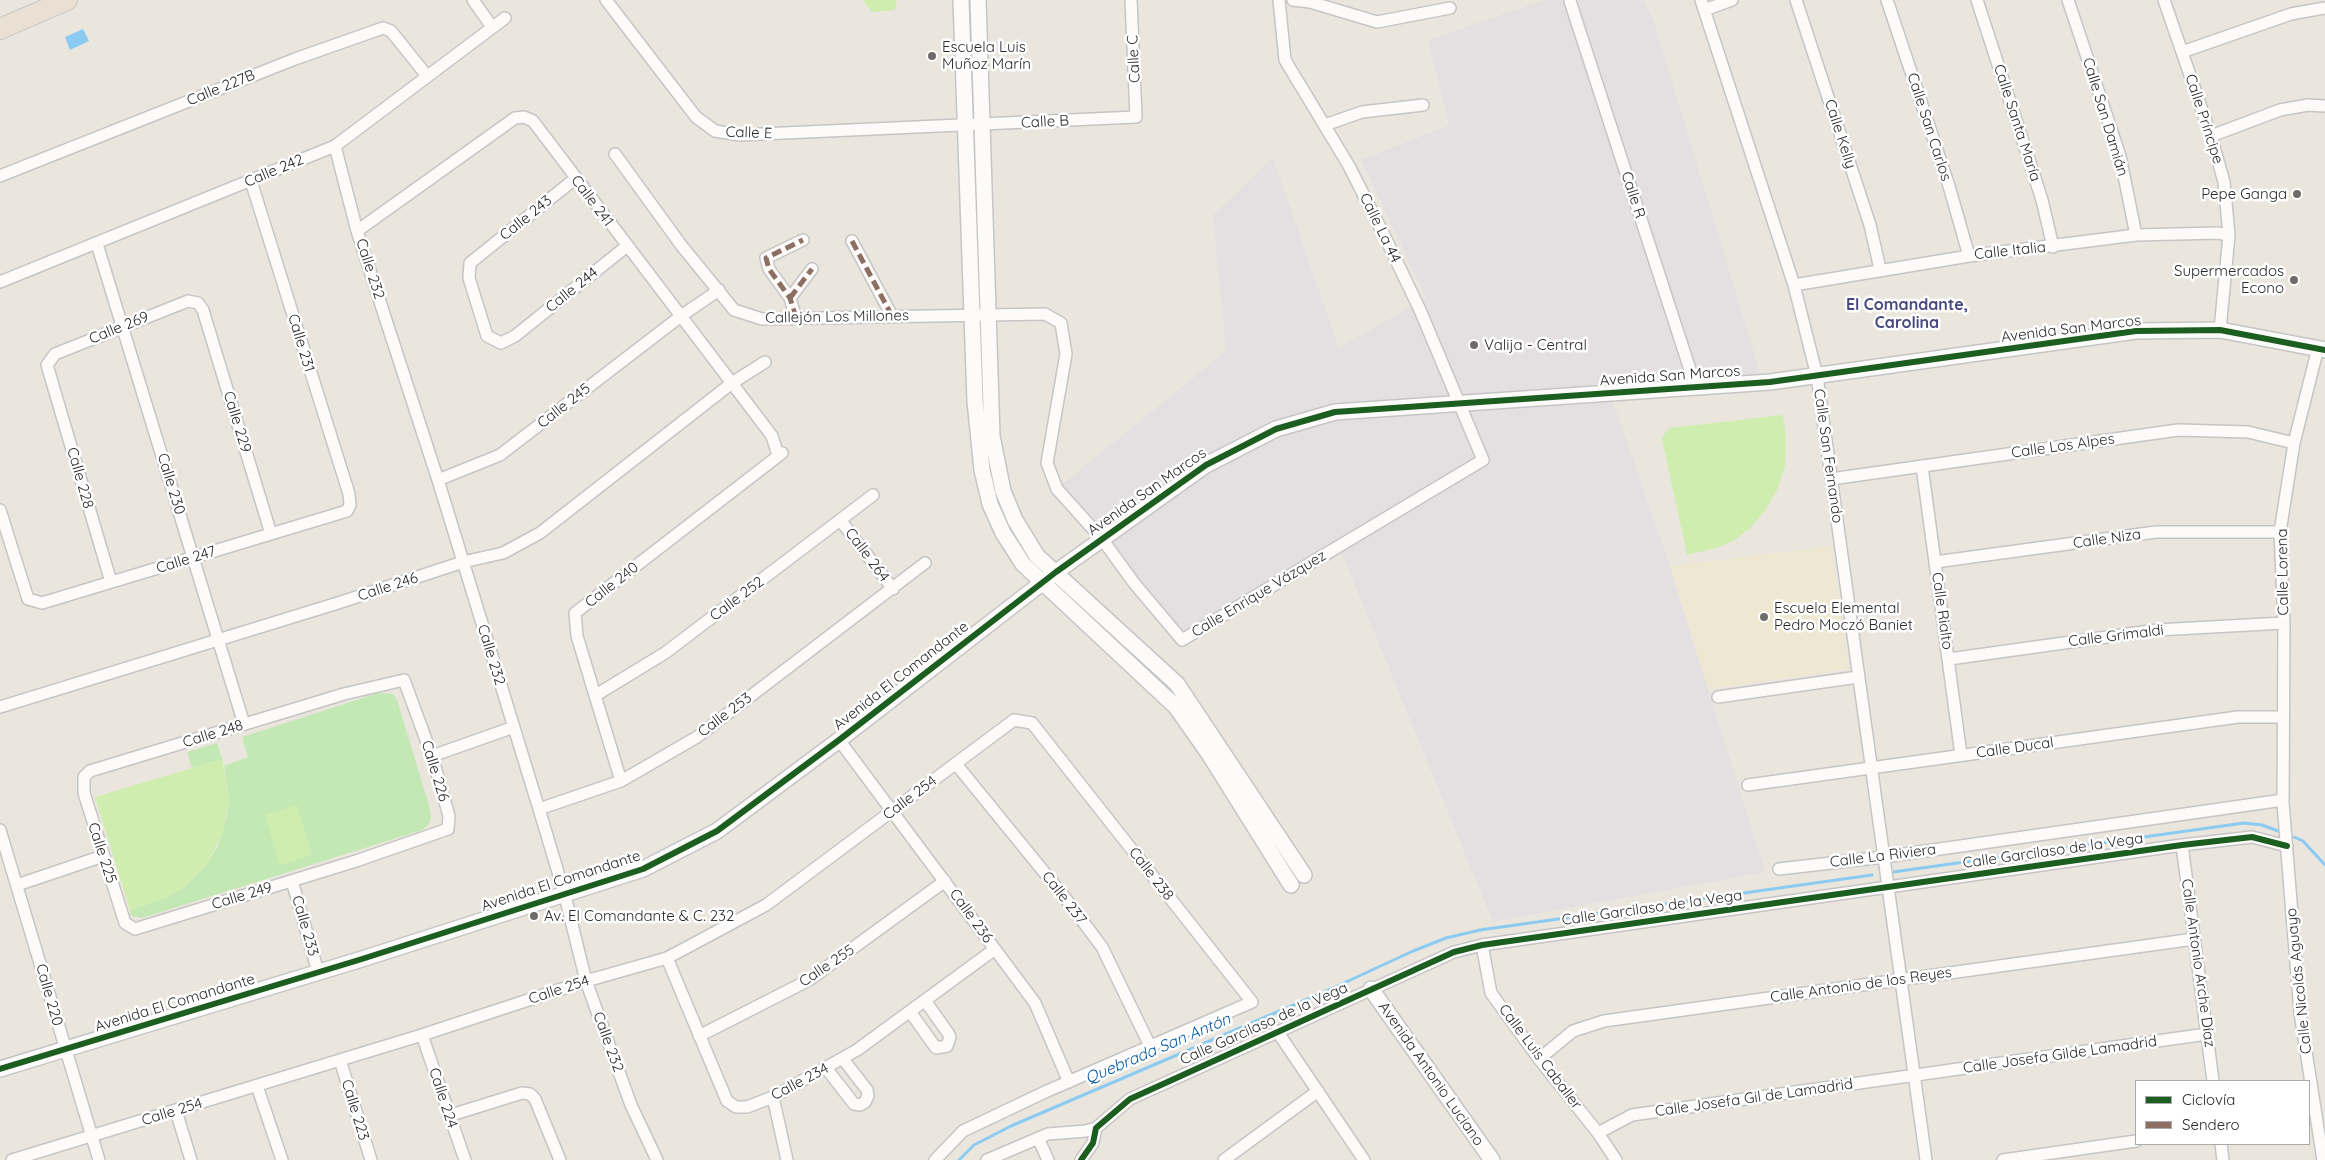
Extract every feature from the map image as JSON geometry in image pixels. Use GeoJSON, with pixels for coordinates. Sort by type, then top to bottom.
{"type":"FeatureCollection","features":[{"type":"Feature","properties":{"kind":"highway"},"geometry":{"type":"LineString","coordinates":[[0,29],[67,0]]}},
{"type":"Feature","properties":{"kind":"highway"},"geometry":{"type":"LineString","coordinates":[[0,36],[24,19]]}},
{"type":"Feature","properties":{"kind":"street"},"geometry":{"type":"LineString","coordinates":[[473,0],[492,27]]}},
{"type":"Feature","properties":{"kind":"street","name":"Calle E"},"geometry":{"type":"LineString","coordinates":[[606,0],[696,117],[715,131],[740,135],[959,126]]}},
{"type":"Feature","properties":{"kind":"street"},"geometry":{"type":"LineString","coordinates":[[961,0],[959,126],[970,229],[978,444],[990,504],[1003,533],[1023,564],[1176,707],[1209,754],[1291,885],[1304,875],[1177,684],[1037,556],[1015,520],[1003,491],[992,436],[978,0]]}},
{"type":"Feature","properties":{"kind":"street","name":"Calle C"},"geometry":{"type":"LineString","coordinates":[[1131,0],[1136,117]]}},
{"type":"Feature","properties":{"kind":"street","name":"Calle La 44"},"geometry":{"type":"LineString","coordinates":[[1279,0],[1285,60],[1358,184],[1420,310],[1483,460]]}},
{"type":"Feature","properties":{"kind":"street"},"geometry":{"type":"LineString","coordinates":[[1293,0],[1310,2],[1377,22],[1450,8]]}},
{"type":"Feature","properties":{"kind":"street"},"geometry":{"type":"LineString","coordinates":[[1702,5],[1732,0]]}},
{"type":"Feature","properties":{"kind":"street","name":"Calle Kelly"},"geometry":{"type":"LineString","coordinates":[[1796,0],[1870,225],[1880,269]]}},
{"type":"Feature","properties":{"kind":"street","name":"Calle San Carlos"},"geometry":{"type":"LineString","coordinates":[[1887,0],[1949,186],[1969,256]]}},
{"type":"Feature","properties":{"kind":"street","name":"Calle Santa María"},"geometry":{"type":"LineString","coordinates":[[1977,0],[2042,200],[2053,247]]}},
{"type":"Feature","properties":{"kind":"street","name":"Calle San Damián"},"geometry":{"type":"LineString","coordinates":[[2068,0],[2120,156],[2136,235]]}},
{"type":"Feature","properties":{"kind":"street","name":"Calle Príncipe"},"geometry":{"type":"LineString","coordinates":[[2164,0],[2212,136],[2224,182],[2229,235],[2220,330]]}},
{"type":"Feature","properties":{"kind":"street","name":"Calle R"},"geometry":{"type":"LineString","coordinates":[[1570,1],[1696,388]]}},
{"type":"Feature","properties":{"kind":"street","name":"Calle San Fernando"},"geometry":{"type":"LineString","coordinates":[[1702,5],[1794,285],[1816,376],[1926,1160]]}},
{"type":"Feature","properties":{"kind":"street"},"geometry":{"type":"LineString","coordinates":[[2182,52],[2291,14],[2325,8]]}},
{"type":"Feature","properties":{"kind":"street","name":"Calle 242"},"geometry":{"type":"LineString","coordinates":[[0,282],[251,182],[335,146],[505,18]]}},
{"type":"Feature","properties":{"kind":"street","name":"Calle 227B"},"geometry":{"type":"LineString","coordinates":[[0,176],[296,59],[383,28],[390,31],[427,76]]}},
{"type":"Feature","properties":{"kind":"street"},"geometry":{"type":"LineString","coordinates":[[1325,125],[1362,112],[1423,105]]}},
{"type":"Feature","properties":{"kind":"street"},"geometry":{"type":"LineString","coordinates":[[2212,136],[2280,110],[2308,105],[2325,106]]}},
{"type":"Feature","properties":{"kind":"street","name":"Calle 241"},"geometry":{"type":"LineString","coordinates":[[357,231],[515,118],[524,117],[533,121],[772,436],[777,452]]}},
{"type":"Feature","properties":{"kind":"street","name":"Calle B"},"geometry":{"type":"LineString","coordinates":[[959,126],[1136,117]]}},
{"type":"Feature","properties":{"kind":"street","name":"Calle 232"},"geometry":{"type":"LineString","coordinates":[[335,146],[357,231],[438,480],[539,808],[564,892],[586,981],[631,1105],[657,1160]]}},
{"type":"Feature","properties":{"kind":"street","name":"Callejón Los Millones"},"geometry":{"type":"LineString","coordinates":[[616,154],[681,245],[734,310],[762,318],[972,317],[989,314]]}},
{"type":"Feature","properties":{"kind":"street","name":"Calle 243"},"geometry":{"type":"LineString","coordinates":[[518,334],[501,343],[487,336],[469,278],[470,263],[576,178]]}},
{"type":"Feature","properties":{"kind":"street","name":"Calle 231"},"geometry":{"type":"LineString","coordinates":[[251,182],[349,494],[350,505]]}},
{"type":"Feature","properties":{"kind":"street","name":"Calle Italia"},"geometry":{"type":"LineString","coordinates":[[1794,285],[1880,269],[2136,235],[2217,233],[2229,235]]}},
{"type":"Feature","properties":{"kind":"street"},"geometry":{"type":"LineString","coordinates":[[796,318],[790,298],[768,269],[766,258],[803,240]]}},
{"type":"Feature","properties":{"kind":"street"},"geometry":{"type":"LineString","coordinates":[[852,241],[892,316]]}},
{"type":"Feature","properties":{"kind":"street","name":"Calle 230"},"geometry":{"type":"LineString","coordinates":[[97,244],[244,724]]}},
{"type":"Feature","properties":{"kind":"street","name":"Calle 244"},"geometry":{"type":"LineString","coordinates":[[518,334],[627,246]]}},
{"type":"Feature","properties":{"kind":"street"},"geometry":{"type":"LineString","coordinates":[[790,298],[812,269]]}},
{"type":"Feature","properties":{"kind":"street","name":"Calle 245"},"geometry":{"type":"LineString","coordinates":[[438,480],[500,455],[681,316],[719,290]]}},
{"type":"Feature","properties":{"kind":"street","name":"Calle 269"},"geometry":{"type":"LineString","coordinates":[[50,374],[46,364],[55,354],[188,301],[198,303],[203,310]]}},
{"type":"Feature","properties":{"kind":"street","name":"Calle 229"},"geometry":{"type":"LineString","coordinates":[[203,310],[271,534]]}},
{"type":"Feature","properties":{"kind":"street","name":"Calle Enrique Vázquez"},"geometry":{"type":"LineString","coordinates":[[989,314],[1044,314],[1061,323],[1066,354],[1047,463],[1057,489],[1102,539],[1134,583],[1182,640],[1483,460]]}},
{"type":"Feature","properties":{"kind":"street","name":"Avenida San Marcos"},"geometry":{"type":"LineString","coordinates":[[1056,572],[1206,465],[1276,429],[1335,412],[1770,382],[2136,331],[2220,330],[2321,349]]}},
{"type":"Feature","properties":{"kind":"street","name":"Calle Lorena"},"geometry":{"type":"LineString","coordinates":[[2284,800],[2284,623],[2280,532],[2294,443],[2321,349]]}},
{"type":"Feature","properties":{"kind":"street","name":"Calle 246"},"geometry":{"type":"LineString","coordinates":[[0,707],[463,562],[503,553],[540,532],[732,383],[765,362]]}},
{"type":"Feature","properties":{"kind":"street","name":"Calle 228"},"geometry":{"type":"LineString","coordinates":[[50,374],[111,582]]}},
{"type":"Feature","properties":{"kind":"street","name":"Calle Los Alpes"},"geometry":{"type":"LineString","coordinates":[[1830,479],[2178,430],[2248,432],[2294,443]]}},
{"type":"Feature","properties":{"kind":"street","name":"Calle 240"},"geometry":{"type":"LineString","coordinates":[[621,780],[577,636],[575,613],[782,453],[777,452]]}},
{"type":"Feature","properties":{"kind":"street","name":"Calle Rialto"},"geometry":{"type":"LineString","coordinates":[[1922,466],[1961,755]]}},
{"type":"Feature","properties":{"kind":"street","name":"Calle 252"},"geometry":{"type":"LineString","coordinates":[[596,695],[665,653],[873,495]]}},
{"type":"Feature","properties":{"kind":"street","name":"Calle 247"},"geometry":{"type":"LineString","coordinates":[[0,510],[28,599],[42,604],[343,514],[350,505]]}},
{"type":"Feature","properties":{"kind":"street","name":"Calle 264"},"geometry":{"type":"LineString","coordinates":[[841,521],[893,589]]}},
{"type":"Feature","properties":{"kind":"street","name":"Calle Niza"},"geometry":{"type":"LineString","coordinates":[[1935,562],[2156,532],[2280,532]]}},
{"type":"Feature","properties":{"kind":"street"},"geometry":{"type":"LineString","coordinates":[[893,589],[926,563]]}},
{"type":"Feature","properties":{"kind":"street","name":"Avenida El Comandante"},"geometry":{"type":"LineString","coordinates":[[0,1069],[318,972],[564,892],[642,869],[716,831],[839,740],[1056,572]]}},
{"type":"Feature","properties":{"kind":"street","name":"Calle 253"},"geometry":{"type":"LineString","coordinates":[[539,808],[621,780],[697,737],[893,589]]}},
{"type":"Feature","properties":{"kind":"street","name":"Calle Grimaldi"},"geometry":{"type":"LineString","coordinates":[[1949,659],[2157,630],[2284,623]]}},
{"type":"Feature","properties":{"kind":"street"},"geometry":{"type":"LineString","coordinates":[[1718,697],[1858,677]]}},
{"type":"Feature","properties":{"kind":"street","name":"Calle 226"},"geometry":{"type":"LineString","coordinates":[[344,694],[404,680],[432,756],[449,816],[448,829],[356,861]]}},
{"type":"Feature","properties":{"kind":"street","name":"Calle 248"},"geometry":{"type":"LineString","coordinates":[[84,777],[90,771],[344,694]]}},
{"type":"Feature","properties":{"kind":"street","name":"Calle Ducal"},"geometry":{"type":"LineString","coordinates":[[1748,785],[2238,718],[2283,717]]}},
{"type":"Feature","properties":{"kind":"street","name":"Calle 254"},"geometry":{"type":"LineString","coordinates":[[12,1160],[422,1035],[586,981],[667,958],[766,905],[1014,720],[1032,723],[1044,738]]}},
{"type":"Feature","properties":{"kind":"street"},"geometry":{"type":"LineString","coordinates":[[432,756],[514,727]]}},
{"type":"Feature","properties":{"kind":"street","name":"Calle 238"},"geometry":{"type":"LineString","coordinates":[[1044,738],[1252,1002],[1150,1046]]}},
{"type":"Feature","properties":{"kind":"street","name":"Calle 236"},"geometry":{"type":"LineString","coordinates":[[839,740],[892,812],[946,880],[1035,1003],[1069,1082]]}},
{"type":"Feature","properties":{"kind":"street","name":"Calle 237"},"geometry":{"type":"LineString","coordinates":[[956,764],[1066,899],[1102,947],[1150,1046]]}},
{"type":"Feature","properties":{"kind":"street","name":"Calle 225"},"geometry":{"type":"LineString","coordinates":[[84,777],[84,793],[103,856],[125,923],[130,927]]}},
{"type":"Feature","properties":{"kind":"street","name":"Calle Nicolás Aguayo"},"geometry":{"type":"LineString","coordinates":[[2284,800],[2300,1013],[2323,1160]]}},
{"type":"Feature","properties":{"kind":"street","name":"Calle La Riviera"},"geometry":{"type":"LineString","coordinates":[[1779,869],[1884,857],[2284,800]]}},
{"type":"Feature","properties":{"kind":"street","name":"Calle 220"},"geometry":{"type":"LineString","coordinates":[[0,830],[99,1160]]}},
{"type":"Feature","properties":{"kind":"street","name":"Calle Garcilaso de la Vega"},"geometry":{"type":"LineString","coordinates":[[1081,1160],[1093,1143],[1096,1128],[1130,1098],[1454,952],[1482,945],[2182,845],[2252,837],[2287,846]]}},
{"type":"Feature","properties":{"kind":"street","name":"Calle Antonio Arche Díaz"},"geometry":{"type":"LineString","coordinates":[[2182,845],[2213,1080]]}},
{"type":"Feature","properties":{"kind":"street"},"geometry":{"type":"LineString","coordinates":[[17,885],[103,856]]}},
{"type":"Feature","properties":{"kind":"street","name":"Calle 249"},"geometry":{"type":"LineString","coordinates":[[130,927],[135,929],[356,861]]}},
{"type":"Feature","properties":{"kind":"street","name":"Calle 233"},"geometry":{"type":"LineString","coordinates":[[292,880],[318,972]]}},
{"type":"Feature","properties":{"kind":"street","name":"Calle 255"},"geometry":{"type":"LineString","coordinates":[[699,1036],[809,980],[946,880]]}},
{"type":"Feature","properties":{"kind":"street","name":"Calle Antonio de los Reyes"},"geometry":{"type":"LineString","coordinates":[[1539,1059],[1573,1031],[1604,1022],[2194,939]]}},
{"type":"Feature","properties":{"kind":"street","name":"Calle Luis Caballer"},"geometry":{"type":"LineString","coordinates":[[1482,945],[1491,993],[1539,1059],[1598,1132],[1616,1160]]}},
{"type":"Feature","properties":{"kind":"street","name":"Calle 234"},"geometry":{"type":"LineString","coordinates":[[667,958],[727,1101],[736,1107],[747,1107],[773,1098],[843,1059],[911,1013],[995,949]]}},
{"type":"Feature","properties":{"kind":"street","name":"Avenida Antonio Luciano"},"geometry":{"type":"LineString","coordinates":[[1371,989],[1492,1160]]}},
{"type":"Feature","properties":{"kind":"street"},"geometry":{"type":"LineString","coordinates":[[911,1013],[936,1048],[947,1046],[950,1037],[926,1002]]}},
{"type":"Feature","properties":{"kind":"street"},"geometry":{"type":"LineString","coordinates":[[1277,1031],[1364,1160]]}},
{"type":"Feature","properties":{"kind":"street","name":"Calle Josefa Gilde Lamadrid"},"geometry":{"type":"LineString","coordinates":[[1913,1076],[2208,1034]]}},
{"type":"Feature","properties":{"kind":"street","name":"Calle 224"},"geometry":{"type":"LineString","coordinates":[[422,1035],[448,1116],[465,1160]]}},
{"type":"Feature","properties":{"kind":"street"},"geometry":{"type":"LineString","coordinates":[[935,1160],[963,1132],[1046,1092],[1150,1046]]}},
{"type":"Feature","properties":{"kind":"street"},"geometry":{"type":"LineString","coordinates":[[826,1068],[849,1100],[854,1104],[860,1105],[865,1102],[868,1096],[867,1090],[843,1059]]}},
{"type":"Feature","properties":{"kind":"street","name":"Calle 223"},"geometry":{"type":"LineString","coordinates":[[340,1060],[371,1160]]}},
{"type":"Feature","properties":{"kind":"street","name":"Calle Josefa Gil de Lamadrid"},"geometry":{"type":"LineString","coordinates":[[1598,1132],[1632,1115],[1913,1076]]}},
{"type":"Feature","properties":{"kind":"street"},"geometry":{"type":"LineString","coordinates":[[258,1086],[282,1160]]}},
{"type":"Feature","properties":{"kind":"street"},"geometry":{"type":"LineString","coordinates":[[1224,1160],[1318,1091]]}},
{"type":"Feature","properties":{"kind":"street"},"geometry":{"type":"LineString","coordinates":[[448,1116],[522,1093],[530,1094],[535,1099],[560,1160]]}},
{"type":"Feature","properties":{"kind":"street"},"geometry":{"type":"LineString","coordinates":[[773,1098],[787,1160]]}},
{"type":"Feature","properties":{"kind":"street"},"geometry":{"type":"LineString","coordinates":[[176,1111],[191,1160]]}},
{"type":"Feature","properties":{"kind":"street"},"geometry":{"type":"LineString","coordinates":[[987,1160],[1048,1134],[1086,1131],[1096,1128]]}},
{"type":"Feature","properties":{"kind":"street"},"geometry":{"type":"LineString","coordinates":[[1038,1138],[1048,1160]]}},
{"type":"Feature","properties":{"kind":"street"},"geometry":{"type":"LineString","coordinates":[[2003,1160],[2135,1141]]}},
{"type":"Feature","properties":{"kind":"street"},"geometry":{"type":"LineString","coordinates":[[2221,1145],[2223,1160]]}},
{"type":"Feature","properties":{"kind":"shaded area"},"geometry":{"type":"Polygon","coordinates":[[[1544,0],[1644,0],[1654,22],[1762,379],[1610,393],[1670,566],[1765,872],[1493,922],[1342,554],[1206,630],[1181,650],[1096,541],[1054,491],[1226,351],[1213,215],[1273,158],[1339,348],[1426,298],[1361,160],[1449,125],[1428,40],[1544,0]]]}},
{"type":"Feature","properties":{"kind":"shaded area","name":"Escuela Elemental Pedro Moczó Baniet"},"geometry":{"type":"Polygon","coordinates":[[[1831,546],[1848,669],[1708,689],[1670,566],[1831,546]]]}},
{"type":"Feature","properties":{"kind":"green space"},"geometry":{"type":"Polygon","coordinates":[[[863,0],[897,0],[895,10],[872,12],[863,0]]]}},
{"type":"Feature","properties":{"kind":"green space"},"geometry":{"type":"Polygon","coordinates":[[[1783,415],[1786,439],[1785,466],[1777,490],[1764,512],[1751,527],[1735,540],[1716,548],[1687,555],[1662,439],[1665,433],[1670,428],[1783,415]]]}},
{"type":"Feature","properties":{"kind":"green space"},"geometry":{"type":"Polygon","coordinates":[[[378,693],[393,694],[397,700],[429,805],[431,819],[428,825],[422,830],[142,918],[131,916],[130,910],[166,898],[183,888],[208,863],[217,847],[227,816],[229,799],[224,766],[248,757],[242,737],[378,693]]]}},
{"type":"Feature","properties":{"kind":"green space"},"geometry":{"type":"Polygon","coordinates":[[[217,743],[222,759],[192,768],[187,752],[217,743]]]}},
{"type":"Feature","properties":{"kind":"green space"},"geometry":{"type":"Polygon","coordinates":[[[222,759],[229,799],[223,831],[208,863],[183,888],[166,898],[130,910],[95,797],[222,759]]]}},
{"type":"Feature","properties":{"kind":"green space"},"geometry":{"type":"Polygon","coordinates":[[[297,805],[312,855],[280,865],[265,815],[297,805]]]}},
{"type":"Feature","properties":{"kind":"water"},"geometry":{"type":"Polygon","coordinates":[[[83,29],[89,41],[70,50],[65,37],[83,29]]]}},
{"type":"Feature","properties":{"kind":"waterway","name":"Quebrada San Antón"},"geometry":{"type":"LineString","coordinates":[[1893,872],[2244,823],[2262,825],[2278,831]]}},
{"type":"Feature","properties":{"kind":"waterway","name":"Quebrada San Antón"},"geometry":{"type":"LineString","coordinates":[[2294,837],[2303,841],[2325,865]]}},
{"type":"Feature","properties":{"kind":"waterway","name":"Quebrada San Antón"},"geometry":{"type":"LineString","coordinates":[[959,1160],[974,1145],[1011,1126],[1446,938],[1480,930],[1872,875]]}},
{"type":"Feature","properties":{"kind":"marked path"},"geometry":{"type":"LineString","coordinates":[[796,318],[790,298],[769,269],[766,258],[803,240]]}},
{"type":"Feature","properties":{"kind":"marked path"},"geometry":{"type":"LineString","coordinates":[[852,241],[892,316]]}},
{"type":"Feature","properties":{"kind":"marked path"},"geometry":{"type":"LineString","coordinates":[[790,298],[812,269]]}},
{"type":"Feature","properties":{"kind":"cycle path"},"geometry":{"type":"LineString","coordinates":[[0,1069],[362,959],[643,869],[717,831],[839,740],[1056,572],[1206,465],[1276,429],[1335,412],[1770,382],[2136,331],[2220,330],[2325,350]]}},
{"type":"Feature","properties":{"kind":"cycle path"},"geometry":{"type":"LineString","coordinates":[[1081,1160],[1093,1143],[1096,1128],[1130,1099],[1454,952],[1482,945],[2182,845],[2252,837],[2287,846]]}},
{"type":"Feature","properties":{"kind":"place","name":"Escuela Luis Muñoz Marín"},"geometry":{"type":"Point","coordinates":[932,56]}},
{"type":"Feature","properties":{"kind":"place","name":"Pepe Ganga"},"geometry":{"type":"Point","coordinates":[2297,194]}},
{"type":"Feature","properties":{"kind":"place","name":"Supermercados Econo"},"geometry":{"type":"Point","coordinates":[2294,280]}},
{"type":"Feature","properties":{"kind":"place","name":"Valija - Central"},"geometry":{"type":"Point","coordinates":[1474,345]}},
{"type":"Feature","properties":{"kind":"place","name":"Escuela Elemental Pedro Moczó Baniet"},"geometry":{"type":"Point","coordinates":[1764,617]}},
{"type":"Feature","properties":{"kind":"place","name":"Av. El Comandante & C. 232"},"geometry":{"type":"Point","coordinates":[534,916]}},
{"type":"Feature","properties":{"kind":"district","name":"El Comandante, Carolina"},"geometry":{"type":"Point","coordinates":[1907,314]}}]}
